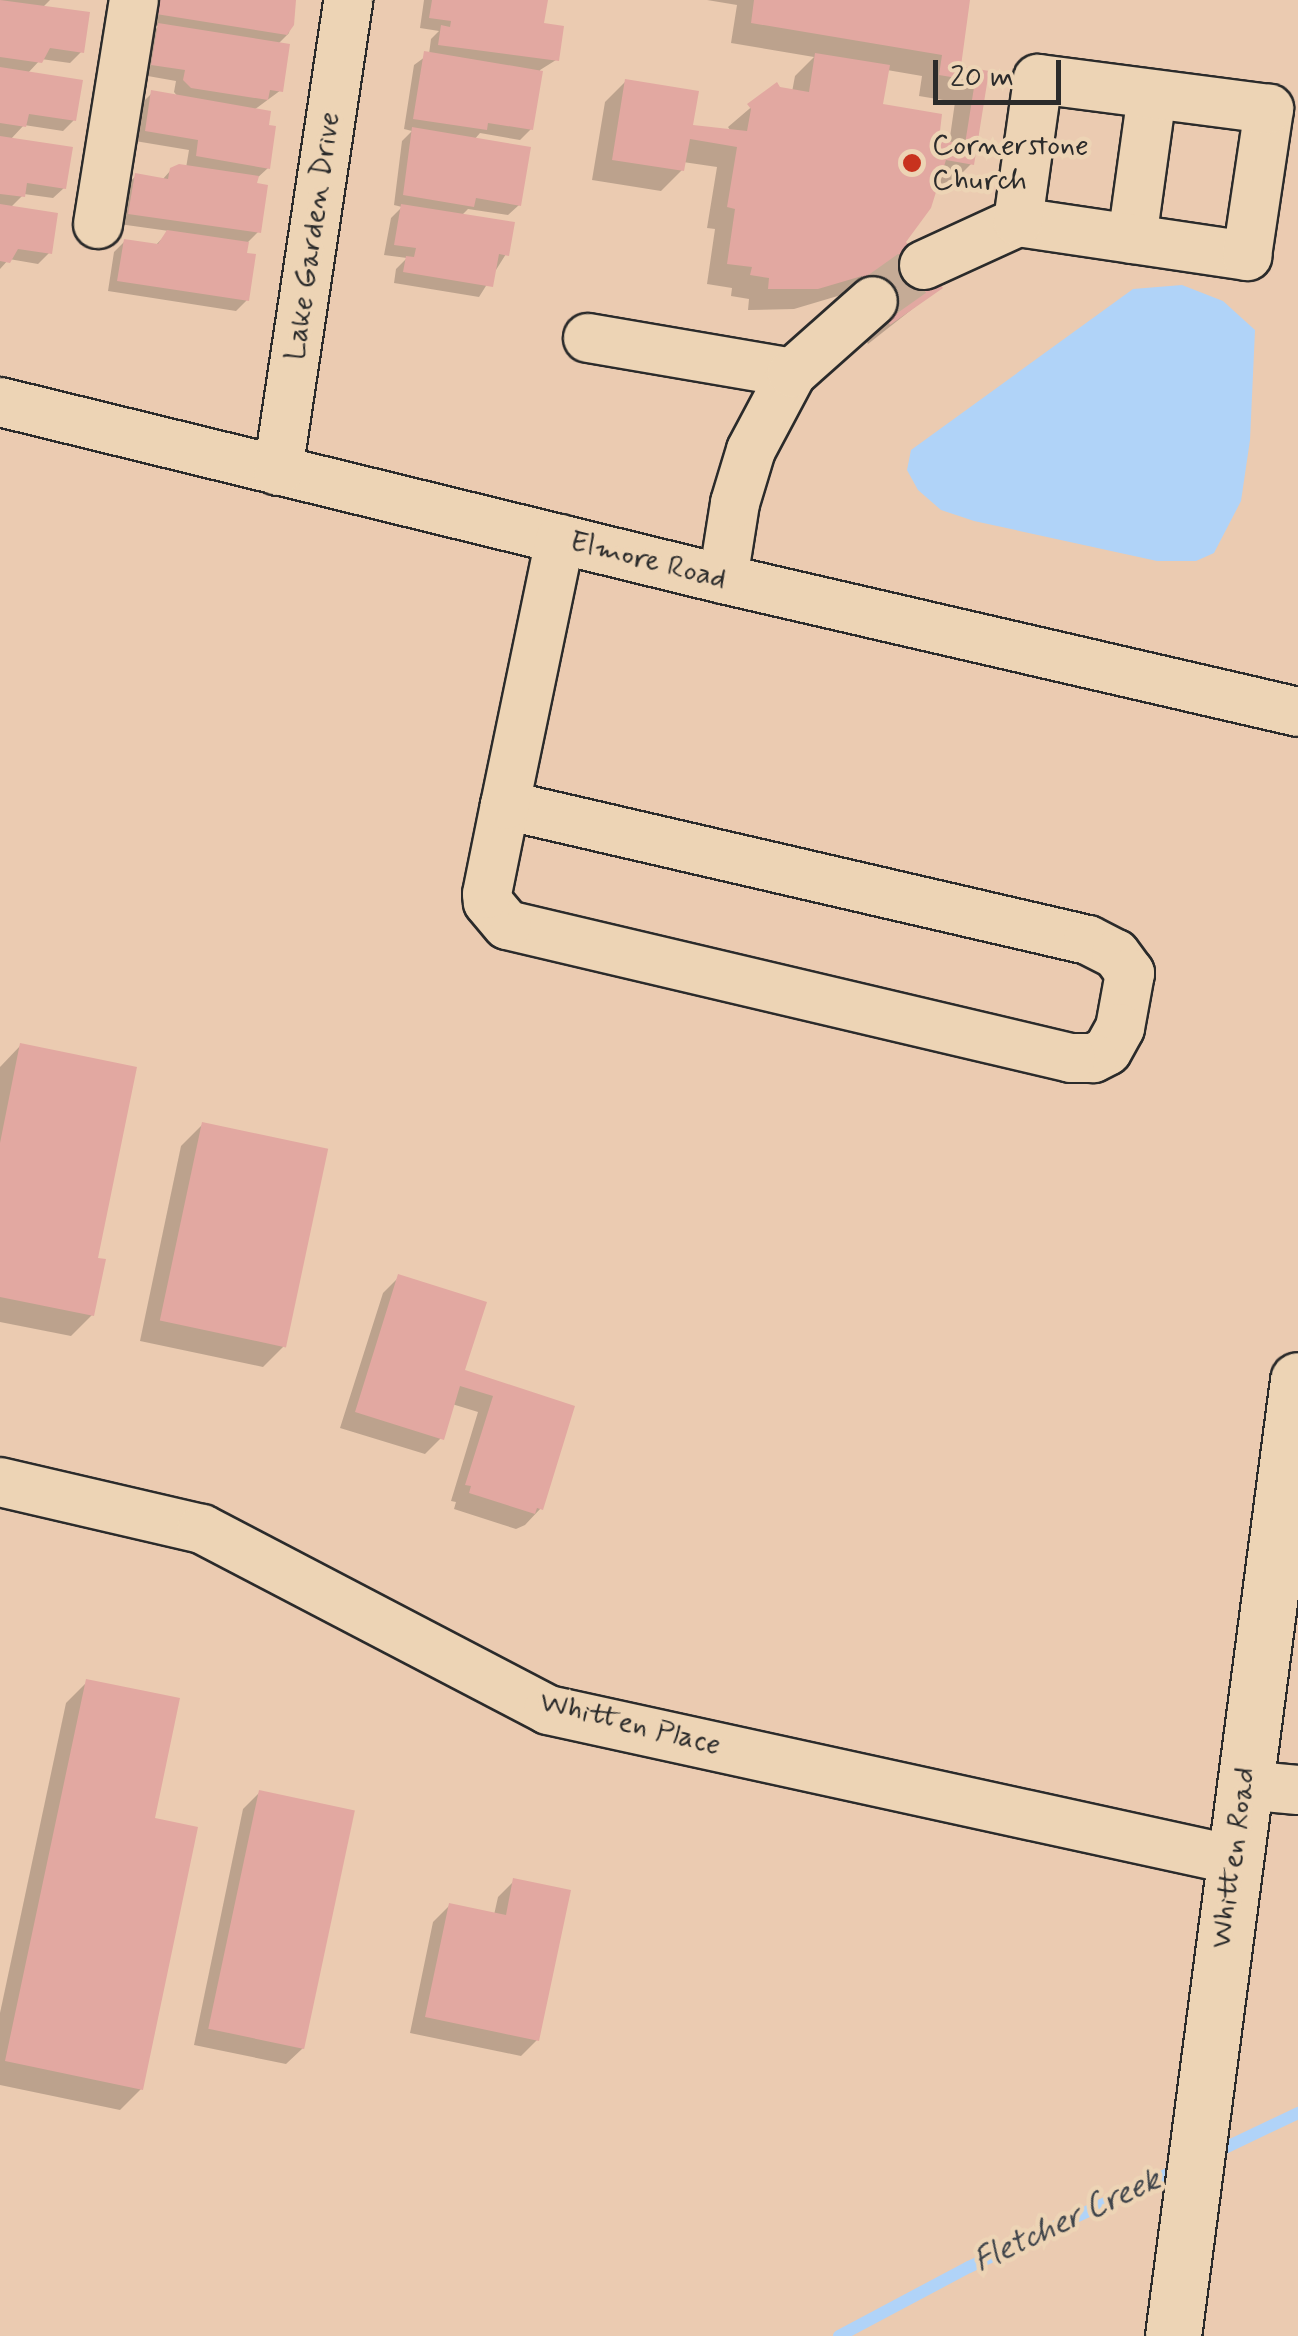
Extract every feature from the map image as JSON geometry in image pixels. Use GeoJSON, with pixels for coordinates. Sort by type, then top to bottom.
{"type":"FeatureCollection","features":[{"type":"Feature","properties":{"kind":"main road","name":"Whitten Road"},"geometry":{"type":"LineString","coordinates":[[1174,2324],[1298,1380]]}},
{"type":"Feature","properties":{"kind":"street"},"geometry":{"type":"LineString","coordinates":[[98,224],[134,0]]}},
{"type":"Feature","properties":{"kind":"street","name":"Lake Garden Drive"},"geometry":{"type":"LineString","coordinates":[[278,471],[348,0]]}},
{"type":"Feature","properties":{"kind":"street"},"geometry":{"type":"LineString","coordinates":[[924,265],[1018,222],[1247,256],[1269,109],[1038,79],[1018,222]]}},
{"type":"Feature","properties":{"kind":"street"},"geometry":{"type":"LineString","coordinates":[[1132,240],[1152,95]]}},
{"type":"Feature","properties":{"kind":"street"},"geometry":{"type":"LineString","coordinates":[[723,579],[736,503],[751,450],[792,373],[874,301]]}},
{"type":"Feature","properties":{"kind":"street"},"geometry":{"type":"LineString","coordinates":[[588,338],[792,373]]}},
{"type":"Feature","properties":{"kind":"street","name":"Elmore Road"},"geometry":{"type":"LineString","coordinates":[[0,402],[723,579],[1298,712]]}},
{"type":"Feature","properties":{"kind":"street"},"geometry":{"type":"LineString","coordinates":[[504,806],[1088,940],[1116,954],[1130,974],[1120,1028],[1108,1051],[1092,1058],[1071,1058],[507,925],[487,894],[504,806],[560,540]]}},
{"type":"Feature","properties":{"kind":"street","name":"Whitten Place"},"geometry":{"type":"LineString","coordinates":[[0,1482],[202,1529],[548,1710],[1234,1860]]}},
{"type":"Feature","properties":{"kind":"street"},"geometry":{"type":"LineString","coordinates":[[1244,1785],[1298,1790]]}},
{"type":"Feature","properties":{"kind":"water"},"geometry":{"type":"Polygon","coordinates":[[[1182,285],[1223,301],[1255,330],[1250,440],[1241,501],[1214,553],[1196,561],[1157,561],[974,521],[941,510],[918,490],[907,470],[911,450],[1133,289],[1182,285]]]}},
{"type":"Feature","properties":{"kind":"building"},"geometry":{"type":"Polygon","coordinates":[[[0,0],[90,12],[84,53],[50,48],[42,63],[0,57],[0,0]]]}},
{"type":"Feature","properties":{"kind":"building"},"geometry":{"type":"Polygon","coordinates":[[[158,0],[296,0],[294,25],[287,35],[156,14],[158,0]]]}},
{"type":"Feature","properties":{"kind":"building"},"geometry":{"type":"Polygon","coordinates":[[[432,0],[548,0],[544,23],[564,26],[559,61],[438,45],[441,25],[450,27],[451,21],[429,18],[432,0]]]}},
{"type":"Feature","properties":{"kind":"building"},"geometry":{"type":"Polygon","coordinates":[[[754,0],[970,0],[961,66],[989,71],[974,165],[946,160],[931,208],[906,242],[943,288],[890,325],[862,276],[818,289],[768,289],[769,278],[750,275],[752,267],[727,264],[735,209],[727,207],[737,147],[690,139],[684,171],[612,160],[625,79],[699,91],[693,125],[747,131],[751,109],[747,104],[777,82],[780,87],[809,92],[815,53],[890,65],[883,104],[942,114],[939,140],[965,144],[975,81],[939,75],[942,55],[751,23],[754,0]]]}},
{"type":"Feature","properties":{"kind":"building"},"geometry":{"type":"Polygon","coordinates":[[[158,23],[290,44],[283,92],[270,90],[268,100],[191,88],[183,80],[185,70],[151,65],[158,23]]]}},
{"type":"Feature","properties":{"kind":"building"},"geometry":{"type":"Polygon","coordinates":[[[424,51],[543,71],[533,130],[488,123],[487,130],[413,119],[424,51]]]}},
{"type":"Feature","properties":{"kind":"building"},"geometry":{"type":"Polygon","coordinates":[[[0,67],[83,80],[76,121],[29,114],[26,127],[0,123],[0,67]]]}},
{"type":"Feature","properties":{"kind":"building"},"geometry":{"type":"Polygon","coordinates":[[[151,90],[271,111],[269,125],[276,126],[270,169],[196,156],[198,140],[145,131],[151,90]]]}},
{"type":"Feature","properties":{"kind":"building"},"geometry":{"type":"Polygon","coordinates":[[[412,127],[531,147],[521,206],[476,198],[474,207],[403,195],[412,127]]]}},
{"type":"Feature","properties":{"kind":"building"},"geometry":{"type":"Polygon","coordinates":[[[0,136],[73,147],[66,189],[27,183],[25,197],[0,194],[0,136]]]}},
{"type":"Feature","properties":{"kind":"building"},"geometry":{"type":"Polygon","coordinates":[[[179,164],[259,176],[257,183],[268,185],[261,233],[128,214],[135,173],[168,179],[170,168],[179,164]]]}},
{"type":"Feature","properties":{"kind":"building"},"geometry":{"type":"Polygon","coordinates":[[[0,204],[58,213],[52,254],[18,249],[10,263],[0,261],[0,204]]]}},
{"type":"Feature","properties":{"kind":"building"},"geometry":{"type":"Polygon","coordinates":[[[401,204],[515,222],[509,256],[499,254],[493,287],[403,272],[406,256],[414,257],[416,248],[394,245],[401,204]]]}},
{"type":"Feature","properties":{"kind":"building"},"geometry":{"type":"Polygon","coordinates":[[[167,230],[249,242],[247,253],[256,254],[249,301],[117,281],[124,239],[158,244],[167,230]]]}},
{"type":"Feature","properties":{"kind":"building"},"geometry":{"type":"Polygon","coordinates":[[[20,1043],[137,1067],[98,1258],[106,1259],[94,1316],[0,1297],[0,1143],[20,1043]]]}},
{"type":"Feature","properties":{"kind":"building"},"geometry":{"type":"Polygon","coordinates":[[[202,1122],[328,1149],[286,1347],[160,1321],[202,1122]]]}},
{"type":"Feature","properties":{"kind":"building"},"geometry":{"type":"Polygon","coordinates":[[[398,1274],[487,1302],[465,1370],[575,1406],[543,1510],[537,1508],[535,1514],[469,1493],[471,1486],[465,1485],[493,1396],[460,1386],[444,1440],[355,1412],[398,1274]]]}},
{"type":"Feature","properties":{"kind":"building"},"geometry":{"type":"Polygon","coordinates":[[[86,1679],[180,1698],[155,1818],[198,1827],[143,2090],[5,2061],[86,1679]]]}},
{"type":"Feature","properties":{"kind":"building"},"geometry":{"type":"Polygon","coordinates":[[[259,1790],[355,1810],[304,2049],[208,2029],[259,1790]]]}},
{"type":"Feature","properties":{"kind":"building"},"geometry":{"type":"Polygon","coordinates":[[[513,1878],[571,1890],[539,2041],[425,2017],[449,1903],[506,1915],[513,1878]]]}},
{"type":"Feature","properties":{"kind":"waterway","name":"Fletcher Creek"},"geometry":{"type":"LineString","coordinates":[[1210,2155],[1298,2113]]}},
{"type":"Feature","properties":{"kind":"waterway","name":"Fletcher Creek"},"geometry":{"type":"LineString","coordinates":[[839,2336],[969,2267],[1178,2169]]}},
{"type":"Feature","properties":{"kind":"tunnel"},"geometry":{"type":"LineString","coordinates":[[873,301],[924,265]]}},
{"type":"Feature","properties":{"kind":"place","name":"Cornerstone Church"},"geometry":{"type":"Point","coordinates":[912,163]}}]}
